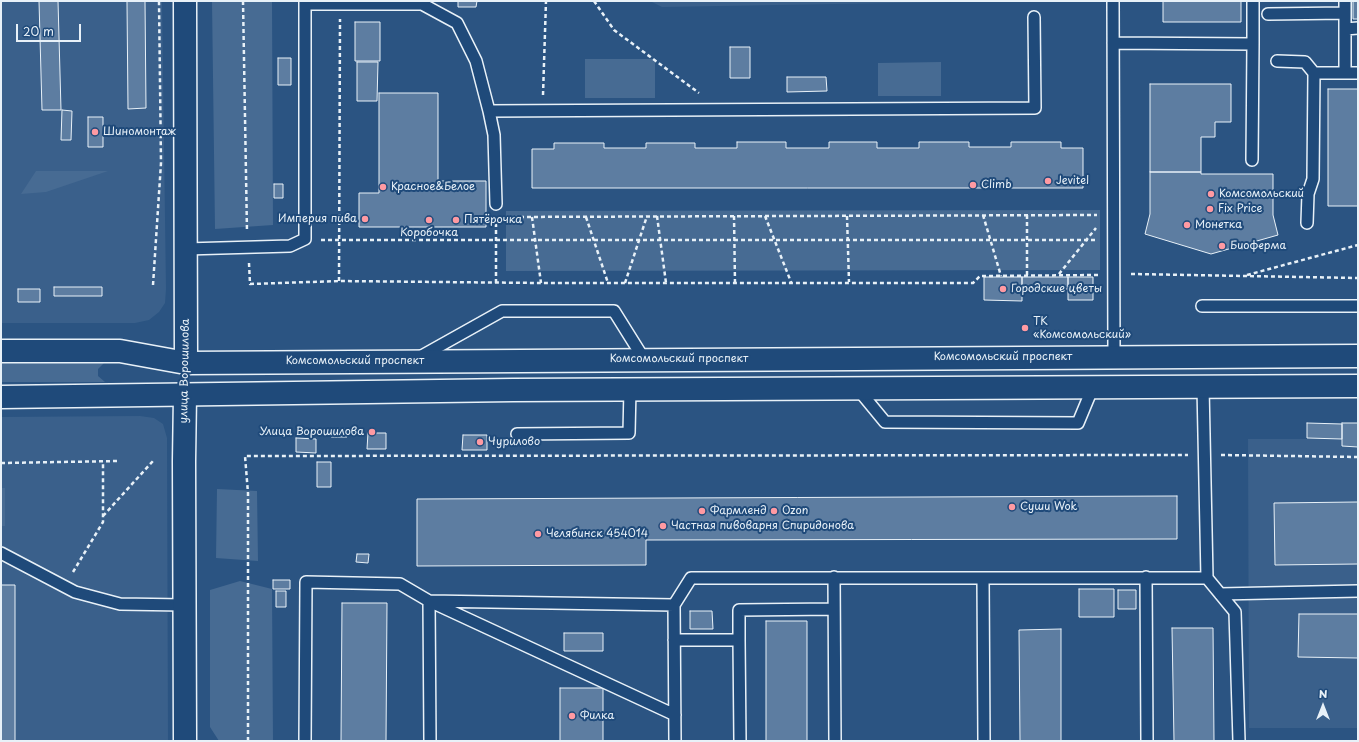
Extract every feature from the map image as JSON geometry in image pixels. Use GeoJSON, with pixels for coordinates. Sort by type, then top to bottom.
{"type":"FeatureCollection","features":[{"type":"Feature","properties":{"kind":"main road","name":"улица Ворошилова"},"geometry":{"type":"LineString","coordinates":[[185,1],[186,363],[184,605],[188,737]]}},
{"type":"Feature","properties":{"kind":"main road","name":"Комсомольский проспект"},"geometry":{"type":"LineString","coordinates":[[1,351],[120,351],[186,363],[1114,356],[1358,356]]}},
{"type":"Feature","properties":{"kind":"main road"},"geometry":{"type":"LineString","coordinates":[[1020,388],[1054,379],[1121,378],[1127,375],[1130,367],[1125,361],[1114,356]]}},
{"type":"Feature","properties":{"kind":"main road"},"geometry":{"type":"LineString","coordinates":[[1203,387],[1190,379],[1190,372],[1195,366],[1284,365],[1305,356]]}},
{"type":"Feature","properties":{"kind":"main road"},"geometry":{"type":"LineString","coordinates":[[513,390],[549,382],[626,382],[632,378],[634,370],[632,365],[620,359]]}},
{"type":"Feature","properties":{"kind":"main road"},"geometry":{"type":"LineString","coordinates":[[1,397],[630,389],[1358,386]]}},
{"type":"Feature","properties":{"kind":"lane"},"geometry":{"type":"LineString","coordinates":[[1113,1],[1114,356]]}},
{"type":"Feature","properties":{"kind":"lane"},"geometry":{"type":"LineString","coordinates":[[1252,160],[1253,1]]}},
{"type":"Feature","properties":{"kind":"lane"},"geometry":{"type":"LineString","coordinates":[[1345,1],[1345,73]]}},
{"type":"Feature","properties":{"kind":"lane"},"geometry":{"type":"LineString","coordinates":[[186,249],[290,246],[305,239],[305,2],[422,3],[457,23],[476,61],[489,111],[494,135],[496,204]]}},
{"type":"Feature","properties":{"kind":"lane"},"geometry":{"type":"LineString","coordinates":[[1268,14],[1345,13]]}},
{"type":"Feature","properties":{"kind":"lane"},"geometry":{"type":"LineString","coordinates":[[489,111],[543,112],[1035,108],[1034,17]]}},
{"type":"Feature","properties":{"kind":"lane"},"geometry":{"type":"LineString","coordinates":[[1345,29],[1358,28]]}},
{"type":"Feature","properties":{"kind":"lane"},"geometry":{"type":"LineString","coordinates":[[1113,43],[1252,44]]}},
{"type":"Feature","properties":{"kind":"lane"},"geometry":{"type":"LineString","coordinates":[[1277,61],[1305,62],[1314,73],[1313,179],[1308,194],[1307,223]]}},
{"type":"Feature","properties":{"kind":"lane"},"geometry":{"type":"LineString","coordinates":[[1314,73],[1358,73]]}},
{"type":"Feature","properties":{"kind":"lane"},"geometry":{"type":"LineString","coordinates":[[1202,306],[1358,306]]}},
{"type":"Feature","properties":{"kind":"lane"},"geometry":{"type":"LineString","coordinates":[[412,361],[502,311],[614,311],[644,359]]}},
{"type":"Feature","properties":{"kind":"lane"},"geometry":{"type":"LineString","coordinates":[[858,388],[885,422],[1078,424],[1093,387]]}},
{"type":"Feature","properties":{"kind":"lane"},"geometry":{"type":"LineString","coordinates":[[1203,387],[1207,578],[1235,612],[1239,741]]}},
{"type":"Feature","properties":{"kind":"lane"},"geometry":{"type":"LineString","coordinates":[[517,434],[629,433],[630,389]]}},
{"type":"Feature","properties":{"kind":"lane"},"geometry":{"type":"LineString","coordinates":[[1,553],[75,592],[120,604],[184,605]]}},
{"type":"Feature","properties":{"kind":"lane"},"geometry":{"type":"LineString","coordinates":[[675,741],[674,605],[691,578],[983,578],[1146,576],[1207,578]]}},
{"type":"Feature","properties":{"kind":"lane"},"geometry":{"type":"LineString","coordinates":[[1146,576],[1147,741]]}},
{"type":"Feature","properties":{"kind":"lane"},"geometry":{"type":"LineString","coordinates":[[834,577],[835,741]]}},
{"type":"Feature","properties":{"kind":"lane"},"geometry":{"type":"LineString","coordinates":[[983,578],[984,741]]}},
{"type":"Feature","properties":{"kind":"lane"},"geometry":{"type":"LineString","coordinates":[[305,741],[306,582],[400,584],[429,601],[675,715]]}},
{"type":"Feature","properties":{"kind":"lane"},"geometry":{"type":"LineString","coordinates":[[1220,594],[1358,591]]}},
{"type":"Feature","properties":{"kind":"lane"},"geometry":{"type":"LineString","coordinates":[[429,601],[674,605]]}},
{"type":"Feature","properties":{"kind":"lane"},"geometry":{"type":"LineString","coordinates":[[429,601],[430,741]]}},
{"type":"Feature","properties":{"kind":"lane"},"geometry":{"type":"LineString","coordinates":[[740,741],[739,610],[834,609]]}},
{"type":"Feature","properties":{"kind":"lane"},"geometry":{"type":"LineString","coordinates":[[674,640],[739,640]]}},
{"type":"Feature","properties":{"kind":"path"},"geometry":{"type":"LineString","coordinates":[[153,285],[161,163],[160,1]]}},
{"type":"Feature","properties":{"kind":"path"},"geometry":{"type":"LineString","coordinates":[[242,1],[250,284],[339,281],[496,283],[973,283],[980,276],[1114,274],[1358,278]]}},
{"type":"Feature","properties":{"kind":"path"},"geometry":{"type":"LineString","coordinates":[[543,112],[546,1]]}},
{"type":"Feature","properties":{"kind":"path"},"geometry":{"type":"LineString","coordinates":[[594,1],[614,30],[697,91],[711,110]]}},
{"type":"Feature","properties":{"kind":"path"},"geometry":{"type":"LineString","coordinates":[[339,281],[340,18],[347,18]]}},
{"type":"Feature","properties":{"kind":"path"},"geometry":{"type":"LineString","coordinates":[[983,215],[1001,276]]}},
{"type":"Feature","properties":{"kind":"path"},"geometry":{"type":"LineString","coordinates":[[1027,215],[1027,275]]}},
{"type":"Feature","properties":{"kind":"path"},"geometry":{"type":"LineString","coordinates":[[496,283],[496,217],[1114,215]]}},
{"type":"Feature","properties":{"kind":"path"},"geometry":{"type":"LineString","coordinates":[[625,283],[647,216]]}},
{"type":"Feature","properties":{"kind":"path"},"geometry":{"type":"LineString","coordinates":[[657,216],[666,283]]}},
{"type":"Feature","properties":{"kind":"path"},"geometry":{"type":"LineString","coordinates":[[734,216],[735,283]]}},
{"type":"Feature","properties":{"kind":"path"},"geometry":{"type":"LineString","coordinates":[[765,216],[791,282]]}},
{"type":"Feature","properties":{"kind":"path"},"geometry":{"type":"LineString","coordinates":[[847,216],[848,282]]}},
{"type":"Feature","properties":{"kind":"path"},"geometry":{"type":"LineString","coordinates":[[532,217],[541,283]]}},
{"type":"Feature","properties":{"kind":"path"},"geometry":{"type":"LineString","coordinates":[[586,217],[608,283]]}},
{"type":"Feature","properties":{"kind":"path"},"geometry":{"type":"LineString","coordinates":[[1059,275],[1099,224]]}},
{"type":"Feature","properties":{"kind":"path"},"geometry":{"type":"LineString","coordinates":[[305,239],[1114,240]]}},
{"type":"Feature","properties":{"kind":"path"},"geometry":{"type":"LineString","coordinates":[[1242,276],[1358,245]]}},
{"type":"Feature","properties":{"kind":"path"},"geometry":{"type":"LineString","coordinates":[[248,741],[248,493],[245,456],[1204,455],[1358,457]]}},
{"type":"Feature","properties":{"kind":"path"},"geometry":{"type":"LineString","coordinates":[[1,463],[120,461]]}},
{"type":"Feature","properties":{"kind":"path"},"geometry":{"type":"LineString","coordinates":[[103,516],[153,461]]}},
{"type":"Feature","properties":{"kind":"path"},"geometry":{"type":"LineString","coordinates":[[64,586],[103,522],[103,462]]}},
{"type":"Feature","properties":{"kind":"shaded area"},"geometry":{"type":"Polygon","coordinates":[[[1,1],[162,1],[166,289],[165,303],[159,312],[149,320],[135,323],[1,323],[1,1]]]}},
{"type":"Feature","properties":{"kind":"shaded area"},"geometry":{"type":"Polygon","coordinates":[[[212,1],[272,1],[273,225],[215,229],[212,1]]]}},
{"type":"Feature","properties":{"kind":"shaded area"},"geometry":{"type":"Polygon","coordinates":[[[650,1],[1010,1],[662,7],[650,1]]]}},
{"type":"Feature","properties":{"kind":"shaded area"},"geometry":{"type":"Polygon","coordinates":[[[585,59],[655,59],[655,98],[585,98],[585,59]]]}},
{"type":"Feature","properties":{"kind":"shaded area"},"geometry":{"type":"Polygon","coordinates":[[[941,62],[941,96],[878,96],[878,63],[941,62]]]}},
{"type":"Feature","properties":{"kind":"shaded area"},"geometry":{"type":"Polygon","coordinates":[[[36,171],[108,171],[46,192],[21,194],[36,171]]]}},
{"type":"Feature","properties":{"kind":"shaded area"},"geometry":{"type":"Polygon","coordinates":[[[1100,210],[1100,270],[506,271],[506,211],[1100,210]]]}},
{"type":"Feature","properties":{"kind":"shaded area"},"geometry":{"type":"Polygon","coordinates":[[[1,363],[104,363],[98,369],[98,376],[105,382],[1,382],[1,363]]]}},
{"type":"Feature","properties":{"kind":"shaded area"},"geometry":{"type":"Polygon","coordinates":[[[140,416],[154,418],[163,424],[167,438],[168,741],[1,741],[1,417],[140,416]]]}},
{"type":"Feature","properties":{"kind":"shaded area"},"geometry":{"type":"Polygon","coordinates":[[[1248,439],[1358,439],[1358,728],[1249,728],[1248,439]]]}},
{"type":"Feature","properties":{"kind":"shaded area"},"geometry":{"type":"Polygon","coordinates":[[[1,488],[5,488],[5,526],[1,526],[1,488]]]}},
{"type":"Feature","properties":{"kind":"shaded area"},"geometry":{"type":"Polygon","coordinates":[[[217,489],[257,491],[258,561],[216,558],[217,489]]]}},
{"type":"Feature","properties":{"kind":"shaded area"},"geometry":{"type":"Polygon","coordinates":[[[240,581],[272,589],[273,741],[219,741],[210,727],[210,590],[240,581]]]}},
{"type":"Feature","properties":{"kind":"building"},"geometry":{"type":"Polygon","coordinates":[[[39,1],[58,1],[61,110],[42,110],[39,1]]]}},
{"type":"Feature","properties":{"kind":"building"},"geometry":{"type":"Polygon","coordinates":[[[127,1],[145,1],[146,108],[128,109],[127,1]]]}},
{"type":"Feature","properties":{"kind":"building"},"geometry":{"type":"Polygon","coordinates":[[[458,1],[477,1],[476,7],[458,7],[458,1]]]}},
{"type":"Feature","properties":{"kind":"building"},"geometry":{"type":"Polygon","coordinates":[[[1163,1],[1241,1],[1241,22],[1163,22],[1163,1]]]}},
{"type":"Feature","properties":{"kind":"building"},"geometry":{"type":"Polygon","coordinates":[[[1353,1],[1358,1],[1358,19],[1353,19],[1353,1]]]}},
{"type":"Feature","properties":{"kind":"building"},"geometry":{"type":"Polygon","coordinates":[[[355,22],[380,22],[380,61],[355,61],[355,22]]]}},
{"type":"Feature","properties":{"kind":"building"},"geometry":{"type":"Polygon","coordinates":[[[730,47],[750,47],[750,78],[730,78],[730,47]]]}},
{"type":"Feature","properties":{"kind":"building"},"geometry":{"type":"Polygon","coordinates":[[[278,58],[291,58],[291,85],[278,85],[278,58]]]}},
{"type":"Feature","properties":{"kind":"building"},"geometry":{"type":"Polygon","coordinates":[[[357,62],[378,62],[377,101],[357,101],[357,62]]]}},
{"type":"Feature","properties":{"kind":"building"},"geometry":{"type":"Polygon","coordinates":[[[787,77],[826,77],[827,91],[787,92],[787,77]]]}},
{"type":"Feature","properties":{"kind":"building"},"geometry":{"type":"Polygon","coordinates":[[[1150,84],[1231,84],[1231,122],[1215,122],[1215,137],[1201,137],[1201,172],[1150,172],[1150,84]]]}},
{"type":"Feature","properties":{"kind":"building"},"geometry":{"type":"Polygon","coordinates":[[[1328,89],[1358,89],[1358,206],[1328,206],[1328,89]]]}},
{"type":"Feature","properties":{"kind":"building"},"geometry":{"type":"Polygon","coordinates":[[[379,93],[438,93],[438,181],[486,181],[486,227],[359,227],[359,193],[379,193],[379,93]]]}},
{"type":"Feature","properties":{"kind":"building"},"geometry":{"type":"Polygon","coordinates":[[[62,110],[72,111],[71,140],[61,140],[62,110]]]}},
{"type":"Feature","properties":{"kind":"building","name":"Шиномонтаж"},"geometry":{"type":"Polygon","coordinates":[[[88,117],[103,117],[103,147],[88,147],[88,117]]]}},
{"type":"Feature","properties":{"kind":"building"},"geometry":{"type":"Polygon","coordinates":[[[737,142],[786,142],[786,148],[829,148],[829,142],[877,142],[877,148],[919,148],[919,142],[969,142],[969,147],[1011,147],[1011,142],[1061,142],[1061,148],[1083,148],[1083,188],[532,188],[532,149],[554,149],[554,143],[604,143],[604,148],[646,148],[646,143],[695,143],[695,148],[737,148],[737,142]]]}},
{"type":"Feature","properties":{"kind":"building","name":"Комсомольский"},"geometry":{"type":"Polygon","coordinates":[[[1150,172],[1273,174],[1273,215],[1278,235],[1211,254],[1145,234],[1150,214],[1150,172]]]}},
{"type":"Feature","properties":{"kind":"building"},"geometry":{"type":"Polygon","coordinates":[[[274,184],[283,184],[283,198],[274,198],[274,184]]]}},
{"type":"Feature","properties":{"kind":"building","name":"Городские цветы"},"geometry":{"type":"Polygon","coordinates":[[[984,277],[1022,277],[1022,301],[984,300],[984,277]]]}},
{"type":"Feature","properties":{"kind":"building"},"geometry":{"type":"Polygon","coordinates":[[[1022,277],[1068,277],[1068,289],[1022,289],[1022,277]]]}},
{"type":"Feature","properties":{"kind":"building"},"geometry":{"type":"Polygon","coordinates":[[[1068,277],[1093,277],[1093,300],[1068,300],[1068,277]]]}},
{"type":"Feature","properties":{"kind":"building"},"geometry":{"type":"Polygon","coordinates":[[[54,287],[102,287],[102,296],[54,296],[54,287]]]}},
{"type":"Feature","properties":{"kind":"building"},"geometry":{"type":"Polygon","coordinates":[[[18,289],[40,289],[40,302],[18,302],[18,289]]]}},
{"type":"Feature","properties":{"kind":"building"},"geometry":{"type":"Polygon","coordinates":[[[1307,423],[1342,424],[1342,439],[1307,438],[1307,423]]]}},
{"type":"Feature","properties":{"kind":"building"},"geometry":{"type":"Polygon","coordinates":[[[1342,423],[1358,423],[1358,447],[1342,446],[1342,423]]]}},
{"type":"Feature","properties":{"kind":"building"},"geometry":{"type":"Polygon","coordinates":[[[331,429],[347,429],[347,437],[331,437],[331,429]]]}},
{"type":"Feature","properties":{"kind":"building"},"geometry":{"type":"Polygon","coordinates":[[[368,433],[386,433],[386,449],[367,449],[368,433]]]}},
{"type":"Feature","properties":{"kind":"building"},"geometry":{"type":"Polygon","coordinates":[[[463,435],[487,435],[487,450],[462,450],[463,435]]]}},
{"type":"Feature","properties":{"kind":"building"},"geometry":{"type":"Polygon","coordinates":[[[296,438],[316,439],[316,453],[296,452],[296,438]]]}},
{"type":"Feature","properties":{"kind":"building"},"geometry":{"type":"Polygon","coordinates":[[[317,462],[331,462],[331,487],[317,487],[317,462]]]}},
{"type":"Feature","properties":{"kind":"building"},"geometry":{"type":"Polygon","coordinates":[[[1177,496],[1177,539],[646,540],[646,565],[417,566],[417,499],[1177,496]]]}},
{"type":"Feature","properties":{"kind":"building"},"geometry":{"type":"Polygon","coordinates":[[[1358,502],[1358,564],[1275,565],[1274,503],[1358,502]]]}},
{"type":"Feature","properties":{"kind":"building"},"geometry":{"type":"Polygon","coordinates":[[[357,554],[369,554],[368,563],[356,562],[357,554]]]}},
{"type":"Feature","properties":{"kind":"building"},"geometry":{"type":"Polygon","coordinates":[[[273,580],[290,580],[290,589],[273,589],[273,580]]]}},
{"type":"Feature","properties":{"kind":"building"},"geometry":{"type":"Polygon","coordinates":[[[1,585],[15,585],[15,741],[1,741],[1,585]]]}},
{"type":"Feature","properties":{"kind":"building"},"geometry":{"type":"Polygon","coordinates":[[[1079,589],[1114,589],[1114,617],[1079,617],[1079,589]]]}},
{"type":"Feature","properties":{"kind":"building"},"geometry":{"type":"Polygon","coordinates":[[[1118,590],[1136,590],[1136,609],[1118,609],[1118,590]]]}},
{"type":"Feature","properties":{"kind":"building"},"geometry":{"type":"Polygon","coordinates":[[[276,591],[286,591],[286,607],[276,607],[276,591]]]}},
{"type":"Feature","properties":{"kind":"building"},"geometry":{"type":"Polygon","coordinates":[[[342,603],[387,603],[386,741],[341,741],[342,603]]]}},
{"type":"Feature","properties":{"kind":"building"},"geometry":{"type":"Polygon","coordinates":[[[690,611],[712,611],[713,629],[690,629],[690,611]]]}},
{"type":"Feature","properties":{"kind":"building"},"geometry":{"type":"Polygon","coordinates":[[[1299,614],[1358,614],[1358,658],[1298,657],[1299,614]]]}},
{"type":"Feature","properties":{"kind":"building"},"geometry":{"type":"Polygon","coordinates":[[[766,621],[807,621],[807,741],[766,741],[766,621]]]}},
{"type":"Feature","properties":{"kind":"building"},"geometry":{"type":"Polygon","coordinates":[[[1172,628],[1213,628],[1214,741],[1174,741],[1172,628]]]}},
{"type":"Feature","properties":{"kind":"building"},"geometry":{"type":"Polygon","coordinates":[[[1061,629],[1061,741],[1020,741],[1019,630],[1061,629]]]}},
{"type":"Feature","properties":{"kind":"building"},"geometry":{"type":"Polygon","coordinates":[[[564,633],[603,633],[603,651],[564,651],[564,633]]]}},
{"type":"Feature","properties":{"kind":"building"},"geometry":{"type":"Polygon","coordinates":[[[560,688],[603,688],[603,741],[560,741],[560,688]]]}},
{"type":"Feature","properties":{"kind":"place","name":"Шиномонтаж"},"geometry":{"type":"Point","coordinates":[95,132]}},
{"type":"Feature","properties":{"kind":"place","name":"Jevitel"},"geometry":{"type":"Point","coordinates":[1048,181]}},
{"type":"Feature","properties":{"kind":"place","name":"Climb"},"geometry":{"type":"Point","coordinates":[973,185]}},
{"type":"Feature","properties":{"kind":"place","name":"Красное&Белое"},"geometry":{"type":"Point","coordinates":[383,187]}},
{"type":"Feature","properties":{"kind":"place","name":"Комсомольский"},"geometry":{"type":"Point","coordinates":[1211,194]}},
{"type":"Feature","properties":{"kind":"place","name":"Fix Price"},"geometry":{"type":"Point","coordinates":[1210,209]}},
{"type":"Feature","properties":{"kind":"place","name":"Империя пива"},"geometry":{"type":"Point","coordinates":[365,219]}},
{"type":"Feature","properties":{"kind":"place","name":"Коробочка"},"geometry":{"type":"Point","coordinates":[429,220]}},
{"type":"Feature","properties":{"kind":"place","name":"Пятёрочка"},"geometry":{"type":"Point","coordinates":[456,220]}},
{"type":"Feature","properties":{"kind":"place","name":"Монетка"},"geometry":{"type":"Point","coordinates":[1187,225]}},
{"type":"Feature","properties":{"kind":"place","name":"Биоферма"},"geometry":{"type":"Point","coordinates":[1222,246]}},
{"type":"Feature","properties":{"kind":"place","name":"Городские цветы"},"geometry":{"type":"Point","coordinates":[1003,289]}},
{"type":"Feature","properties":{"kind":"place","name":"ТК «Комсомольский»"},"geometry":{"type":"Point","coordinates":[1025,328]}},
{"type":"Feature","properties":{"kind":"place","name":"Улица Ворошилова"},"geometry":{"type":"Point","coordinates":[372,432]}},
{"type":"Feature","properties":{"kind":"place","name":"Чурилово"},"geometry":{"type":"Point","coordinates":[480,442]}},
{"type":"Feature","properties":{"kind":"place","name":"Суши Wok"},"geometry":{"type":"Point","coordinates":[1012,507]}},
{"type":"Feature","properties":{"kind":"place","name":"Фармленд"},"geometry":{"type":"Point","coordinates":[702,511]}},
{"type":"Feature","properties":{"kind":"place","name":"Ozon"},"geometry":{"type":"Point","coordinates":[774,511]}},
{"type":"Feature","properties":{"kind":"place","name":"Частная пивоварня Спиридонова"},"geometry":{"type":"Point","coordinates":[663,526]}},
{"type":"Feature","properties":{"kind":"place","name":"Челябинск 454014"},"geometry":{"type":"Point","coordinates":[538,534]}},
{"type":"Feature","properties":{"kind":"place","name":"Филка"},"geometry":{"type":"Point","coordinates":[572,716]}}]}
